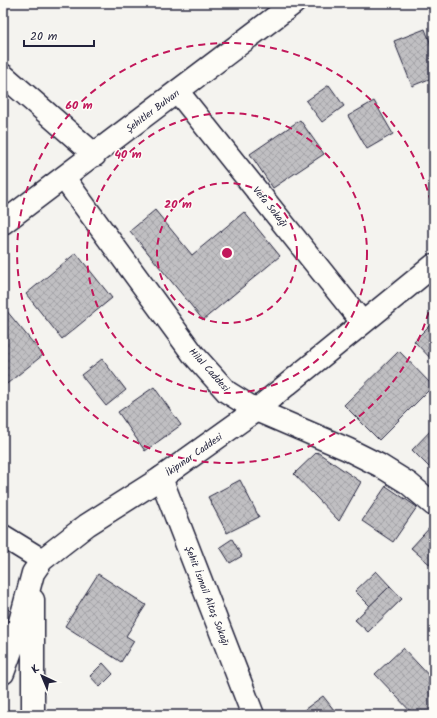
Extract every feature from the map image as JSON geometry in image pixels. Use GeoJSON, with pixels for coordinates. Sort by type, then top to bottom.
{"type":"FeatureCollection","features":[{"type":"Feature","properties":{"kind":"street","name":"Şehitler Bulvarı"},"geometry":{"type":"LineString","coordinates":[[3,224],[288,8],[304,3]]}},
{"type":"Feature","properties":{"kind":"street"},"geometry":{"type":"LineString","coordinates":[[3,75],[95,155]]}},
{"type":"Feature","properties":{"kind":"street","name":"Vefa Sokağı"},"geometry":{"type":"LineString","coordinates":[[178,92],[362,322]]}},
{"type":"Feature","properties":{"kind":"street","name":"Hilal Caddesi"},"geometry":{"type":"LineString","coordinates":[[64,178],[208,372],[227,392],[256,410],[378,464],[408,483],[434,505]]}},
{"type":"Feature","properties":{"kind":"street","name":"İkipınar Caddesi"},"geometry":{"type":"LineString","coordinates":[[38,567],[87,525],[161,478],[256,410],[362,322],[434,265]]}},
{"type":"Feature","properties":{"kind":"street","name":"Şehit İsmail Altaş Sokağı"},"geometry":{"type":"LineString","coordinates":[[161,478],[253,715]]}},
{"type":"Feature","properties":{"kind":"street"},"geometry":{"type":"LineString","coordinates":[[3,536],[38,567]]}},
{"type":"Feature","properties":{"kind":"street"},"geometry":{"type":"LineString","coordinates":[[3,673],[38,567]]}},
{"type":"Feature","properties":{"kind":"street"},"geometry":{"type":"LineString","coordinates":[[33,715],[38,567]]}},
{"type":"Feature","properties":{"kind":"building"},"geometry":{"type":"Polygon","coordinates":[[[425,29],[434,52],[434,77],[412,86],[394,41],[425,29]]]}},
{"type":"Feature","properties":{"kind":"building"},"geometry":{"type":"Polygon","coordinates":[[[329,85],[344,106],[322,122],[306,101],[329,85]]]}},
{"type":"Feature","properties":{"kind":"building"},"geometry":{"type":"Polygon","coordinates":[[[374,101],[393,134],[367,149],[348,116],[374,101]]]}},
{"type":"Feature","properties":{"kind":"building"},"geometry":{"type":"Polygon","coordinates":[[[300,120],[324,154],[273,188],[250,154],[300,120]]]}},
{"type":"Feature","properties":{"kind":"building"},"geometry":{"type":"Polygon","coordinates":[[[155,210],[192,255],[244,212],[280,256],[203,320],[130,231],[155,210]]]}},
{"type":"Feature","properties":{"kind":"building"},"geometry":{"type":"Polygon","coordinates":[[[76,253],[112,298],[62,339],[26,294],[76,253]]]}},
{"type":"Feature","properties":{"kind":"building"},"geometry":{"type":"Polygon","coordinates":[[[6,310],[43,355],[3,387],[3,313],[6,310]]]}},
{"type":"Feature","properties":{"kind":"building"},"geometry":{"type":"Polygon","coordinates":[[[434,321],[434,362],[414,341],[434,321]]]}},
{"type":"Feature","properties":{"kind":"building"},"geometry":{"type":"Polygon","coordinates":[[[399,351],[433,386],[379,440],[344,405],[399,351]]]}},
{"type":"Feature","properties":{"kind":"building"},"geometry":{"type":"Polygon","coordinates":[[[102,359],[126,390],[106,406],[81,375],[102,359]]]}},
{"type":"Feature","properties":{"kind":"building"},"geometry":{"type":"Polygon","coordinates":[[[154,387],[181,425],[145,451],[118,412],[154,387]]]}},
{"type":"Feature","properties":{"kind":"building"},"geometry":{"type":"Polygon","coordinates":[[[434,427],[434,472],[412,450],[434,427]]]}},
{"type":"Feature","properties":{"kind":"building"},"geometry":{"type":"Polygon","coordinates":[[[317,452],[361,482],[339,521],[294,474],[317,452]]]}},
{"type":"Feature","properties":{"kind":"building"},"geometry":{"type":"Polygon","coordinates":[[[240,480],[259,517],[227,533],[208,497],[240,480]]]}},
{"type":"Feature","properties":{"kind":"building"},"geometry":{"type":"Polygon","coordinates":[[[386,486],[417,507],[393,542],[362,521],[386,486]]]}},
{"type":"Feature","properties":{"kind":"building"},"geometry":{"type":"Polygon","coordinates":[[[434,523],[434,568],[411,548],[434,523]]]}},
{"type":"Feature","properties":{"kind":"building"},"geometry":{"type":"Polygon","coordinates":[[[232,539],[242,556],[230,563],[220,547],[232,539]]]}},
{"type":"Feature","properties":{"kind":"building"},"geometry":{"type":"Polygon","coordinates":[[[376,571],[390,586],[370,606],[355,591],[376,571]]]}},
{"type":"Feature","properties":{"kind":"building"},"geometry":{"type":"Polygon","coordinates":[[[98,574],[146,605],[126,636],[134,641],[121,662],[65,626],[98,574]]]}},
{"type":"Feature","properties":{"kind":"building"},"geometry":{"type":"Polygon","coordinates":[[[390,586],[402,599],[368,632],[355,620],[390,586]]]}},
{"type":"Feature","properties":{"kind":"building"},"geometry":{"type":"Polygon","coordinates":[[[3,604],[13,614],[3,624],[3,604]]]}},
{"type":"Feature","properties":{"kind":"building"},"geometry":{"type":"Polygon","coordinates":[[[403,648],[434,681],[434,715],[414,715],[375,674],[403,648]]]}},
{"type":"Feature","properties":{"kind":"building"},"geometry":{"type":"Polygon","coordinates":[[[103,663],[113,674],[100,687],[90,676],[103,663]]]}},
{"type":"Feature","properties":{"kind":"building"},"geometry":{"type":"Polygon","coordinates":[[[323,696],[338,715],[297,715],[323,696]]]}}]}
